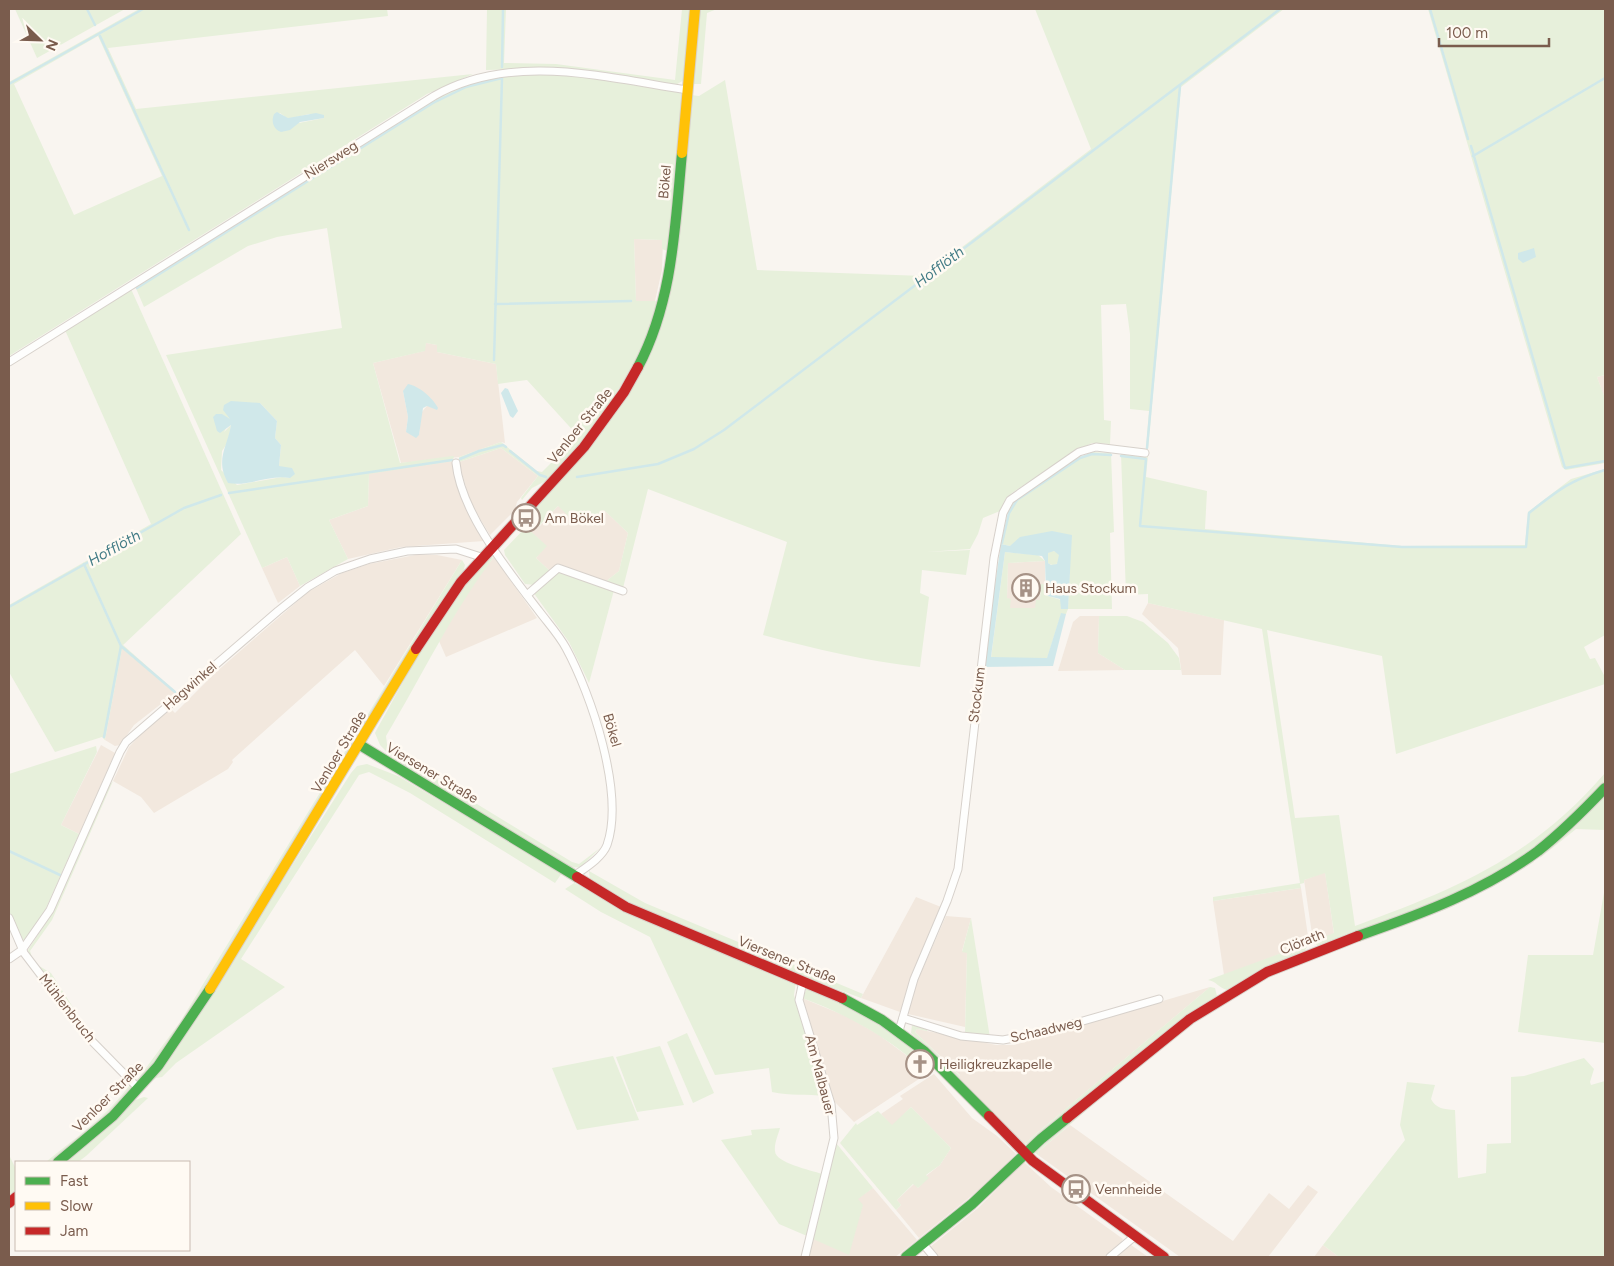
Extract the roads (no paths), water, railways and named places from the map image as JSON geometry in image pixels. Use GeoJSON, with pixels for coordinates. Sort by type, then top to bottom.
{"type":"FeatureCollection","features":[{"type":"Feature","properties":{"kind":"main road","name":"Bökel"},"geometry":{"type":"LineString","coordinates":[[644,355],[661,311],[671,266],[695,9]]}},
{"type":"Feature","properties":{"kind":"main road","name":"Venloer Straße"},"geometry":{"type":"LineString","coordinates":[[59,1161],[94,1133],[140,1089],[190,1020],[360,745],[427,631],[481,557],[602,424],[624,392],[644,355]]}},
{"type":"Feature","properties":{"kind":"main road","name":"Viersener Straße"},"geometry":{"type":"LineString","coordinates":[[360,745],[574,876],[648,918],[852,1003],[899,1031],[940,1067],[1025,1154],[1164,1257]]}},
{"type":"Feature","properties":{"kind":"main road","name":"Clörath"},"geometry":{"type":"LineString","coordinates":[[1025,1154],[1178,1027],[1225,996],[1266,972],[1311,953],[1409,918],[1462,896],[1498,877],[1538,851],[1564,829],[1605,788]]}},
{"type":"Feature","properties":{"kind":"main road"},"geometry":{"type":"LineString","coordinates":[[906,1257],[972,1204],[1025,1154]]}},
{"type":"Feature","properties":{"kind":"street","name":"Niersweg"},"geometry":{"type":"LineString","coordinates":[[9,362],[425,102],[462,82],[492,74],[539,71],[687,90]]}},
{"type":"Feature","properties":{"kind":"street","name":"Stockum"},"geometry":{"type":"LineString","coordinates":[[899,1031],[914,979],[947,901],[958,869],[993,568],[1003,513],[1010,500],[1079,452],[1096,447],[1144,453]]}},
{"type":"Feature","properties":{"kind":"street","name":"Bökel"},"geometry":{"type":"LineString","coordinates":[[456,463],[468,504],[492,544],[527,595],[566,646],[589,698],[611,776],[612,806],[607,846],[597,858],[574,876]]}},
{"type":"Feature","properties":{"kind":"street","name":"Hagwinkel"},"geometry":{"type":"LineString","coordinates":[[9,959],[22,950],[50,910],[126,742],[248,637],[308,587],[334,571],[370,559],[407,551],[456,549],[481,557]]}},
{"type":"Feature","properties":{"kind":"street"},"geometry":{"type":"LineString","coordinates":[[527,595],[558,568],[624,591]]}},
{"type":"Feature","properties":{"kind":"street","name":"Mühlenbruch"},"geometry":{"type":"LineString","coordinates":[[9,918],[22,950],[88,1037],[140,1089]]}},
{"type":"Feature","properties":{"kind":"street","name":"Am Malbauer"},"geometry":{"type":"LineString","coordinates":[[803,981],[799,1000],[831,1104],[834,1138],[804,1257]]}},
{"type":"Feature","properties":{"kind":"street","name":"Schaadweg"},"geometry":{"type":"LineString","coordinates":[[903,1018],[961,1036],[1003,1040],[1045,1032],[1159,999]]}},
{"type":"Feature","properties":{"kind":"street"},"geometry":{"type":"LineString","coordinates":[[1110,1257],[1135,1236]]}},
{"type":"Feature","properties":{"kind":"street"},"geometry":{"type":"LineString","coordinates":[[923,1244],[934,1257]]}},
{"type":"Feature","properties":{"kind":"water"},"geometry":{"type":"Polygon","coordinates":[[[277,112],[288,118],[316,113],[324,115],[324,118],[300,122],[290,130],[281,132],[274,127],[273,122],[274,114],[277,112]]]}},
{"type":"Feature","properties":{"kind":"water"},"geometry":{"type":"Polygon","coordinates":[[[1534,248],[1536,257],[1523,263],[1518,259],[1518,253],[1534,248]]]}},
{"type":"Feature","properties":{"kind":"water"},"geometry":{"type":"Polygon","coordinates":[[[408,384],[417,387],[425,393],[438,408],[437,410],[427,406],[423,408],[419,435],[416,438],[406,432],[408,417],[403,391],[408,384]]]}},
{"type":"Feature","properties":{"kind":"water"},"geometry":{"type":"Polygon","coordinates":[[[505,388],[508,389],[518,411],[513,418],[510,416],[501,393],[505,388]]]}},
{"type":"Feature","properties":{"kind":"water"},"geometry":{"type":"Polygon","coordinates":[[[231,401],[260,403],[277,421],[275,438],[281,445],[279,466],[292,468],[295,474],[290,478],[282,477],[236,484],[228,483],[224,475],[222,461],[231,425],[220,433],[217,431],[213,417],[216,414],[222,414],[230,419],[223,410],[224,405],[231,401]]]}},
{"type":"Feature","properties":{"kind":"water"},"geometry":{"type":"Polygon","coordinates":[[[1052,531],[1072,535],[1068,609],[1061,609],[1060,599],[1048,596],[1046,593],[1045,561],[1042,556],[1005,552],[991,657],[1047,658],[1061,613],[1066,614],[1053,666],[983,667],[1001,544],[1010,546],[1020,537],[1052,531]],[[1054,551],[1048,553],[1048,563],[1051,565],[1057,564],[1059,555],[1054,551]]]}},
{"type":"Feature","properties":{"kind":"waterway"},"geometry":{"type":"LineString","coordinates":[[87,9],[95,25]]}},
{"type":"Feature","properties":{"kind":"waterway"},"geometry":{"type":"LineString","coordinates":[[9,84],[143,9]]}},
{"type":"Feature","properties":{"kind":"waterway"},"geometry":{"type":"LineString","coordinates":[[502,67],[503,9]]}},
{"type":"Feature","properties":{"kind":"waterway","name":"Hofflöth"},"geometry":{"type":"LineString","coordinates":[[577,477],[658,464],[694,449],[724,430],[1280,9]]}},
{"type":"Feature","properties":{"kind":"waterway"},"geometry":{"type":"LineString","coordinates":[[1430,9],[1468,139]]}},
{"type":"Feature","properties":{"kind":"waterway"},"geometry":{"type":"LineString","coordinates":[[100,36],[189,230]]}},
{"type":"Feature","properties":{"kind":"waterway"},"geometry":{"type":"LineString","coordinates":[[137,288],[433,103],[466,87],[502,78],[494,360]]}},
{"type":"Feature","properties":{"kind":"waterway"},"geometry":{"type":"LineString","coordinates":[[1473,156],[1605,78]]}},
{"type":"Feature","properties":{"kind":"waterway"},"geometry":{"type":"LineString","coordinates":[[1147,448],[1180,86]]}},
{"type":"Feature","properties":{"kind":"waterway"},"geometry":{"type":"LineString","coordinates":[[1471,146],[1565,468],[1605,461]]}},
{"type":"Feature","properties":{"kind":"waterway"},"geometry":{"type":"LineString","coordinates":[[495,304],[631,301]]}},
{"type":"Feature","properties":{"kind":"waterway","name":"Hofflöth"},"geometry":{"type":"LineString","coordinates":[[460,459],[479,451],[503,445],[506,447]]}},
{"type":"Feature","properties":{"kind":"waterway","name":"Hofflöth"},"geometry":{"type":"LineString","coordinates":[[510,451],[540,475],[546,477]]}},
{"type":"Feature","properties":{"kind":"waterway"},"geometry":{"type":"LineString","coordinates":[[1002,543],[1009,513],[1017,500],[1080,458],[1092,454],[1111,455]]}},
{"type":"Feature","properties":{"kind":"waterway"},"geometry":{"type":"LineString","coordinates":[[1121,456],[1146,459],[1140,526],[1402,547],[1526,547],[1529,513],[1564,487],[1605,470]]}},
{"type":"Feature","properties":{"kind":"waterway","name":"Hofflöth"},"geometry":{"type":"LineString","coordinates":[[229,493],[452,460]]}},
{"type":"Feature","properties":{"kind":"waterway","name":"Hofflöth"},"geometry":{"type":"LineString","coordinates":[[9,607],[184,508],[221,495]]}},
{"type":"Feature","properties":{"kind":"waterway"},"geometry":{"type":"LineString","coordinates":[[84,564],[121,646],[104,737]]}},
{"type":"Feature","properties":{"kind":"waterway"},"geometry":{"type":"LineString","coordinates":[[121,646],[175,692]]}},
{"type":"Feature","properties":{"kind":"waterway"},"geometry":{"type":"LineString","coordinates":[[9,851],[60,875]]}},
{"type":"Feature","properties":{"kind":"place","name":"Am Bökel"},"geometry":{"type":"Point","coordinates":[526,518]}},
{"type":"Feature","properties":{"kind":"place","name":"Haus Stockum"},"geometry":{"type":"Point","coordinates":[1026,588]}},
{"type":"Feature","properties":{"kind":"place","name":"Heiligkreuzkapelle"},"geometry":{"type":"Point","coordinates":[920,1064]}},
{"type":"Feature","properties":{"kind":"place","name":"Vennheide"},"geometry":{"type":"Point","coordinates":[1076,1189]}}]}
